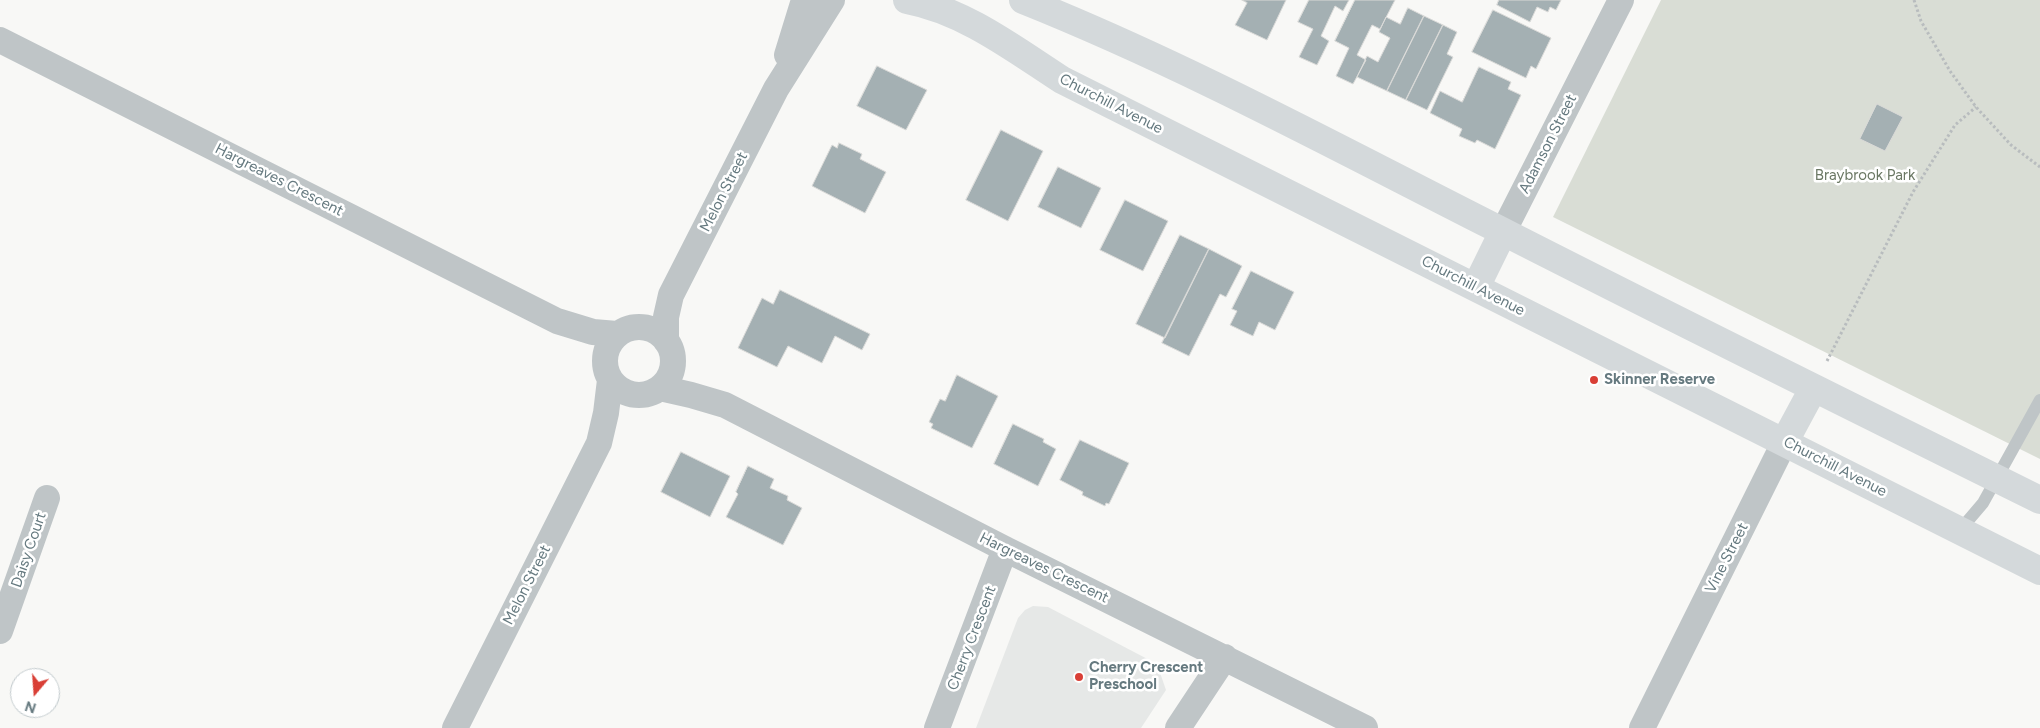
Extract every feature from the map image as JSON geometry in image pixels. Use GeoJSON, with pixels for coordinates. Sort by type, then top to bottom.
{"type":"FeatureCollection","features":[{"type":"Feature","properties":{"kind":"main road","name":"Churchill Avenue"},"geometry":{"type":"LineString","coordinates":[[907,0],[923,3],[976,25],[1062,80],[2040,570]]}},
{"type":"Feature","properties":{"kind":"main road"},"geometry":{"type":"LineString","coordinates":[[1023,0],[1089,26],[1205,81],[1813,389],[2040,500]]}},
{"type":"Feature","properties":{"kind":"main road","name":"Adamson Street"},"geometry":{"type":"LineString","coordinates":[[1476,287],[1503,232]]}},
{"type":"Feature","properties":{"kind":"main road","name":"Vine Street"},"geometry":{"type":"LineString","coordinates":[[1785,441],[1813,389]]}},
{"type":"Feature","properties":{"kind":"street","name":"Melon Street"},"geometry":{"type":"LineString","coordinates":[[776,89],[804,0]]}},
{"type":"Feature","properties":{"kind":"street","name":"Melon Street"},"geometry":{"type":"LineString","coordinates":[[670,350],[666,318],[671,295],[776,89],[832,0]]}},
{"type":"Feature","properties":{"kind":"street","name":"Adamson Street"},"geometry":{"type":"LineString","coordinates":[[1503,232],[1621,0]]}},
{"type":"Feature","properties":{"kind":"street","name":"Hargreaves Crescent"},"geometry":{"type":"LineString","coordinates":[[0,40],[557,321],[593,332],[625,331]]}},
{"type":"Feature","properties":{"kind":"street","name":"Melon Street"},"geometry":{"type":"LineString","coordinates":[[625,331],[671,295]]}},
{"type":"Feature","properties":{"kind":"street","name":"Hargreaves Crescent"},"geometry":{"type":"LineString","coordinates":[[557,321],[586,345],[607,375]]}},
{"type":"Feature","properties":{"kind":"street"},"geometry":{"type":"LineString","coordinates":[[651,329],[670,350],[672,369],[668,380],[652,392],[624,393],[616,387],[607,375],[604,360],[606,350],[625,331],[651,329]]}},
{"type":"Feature","properties":{"kind":"street","name":"Hargreaves Crescent"},"geometry":{"type":"LineString","coordinates":[[670,350],[695,380],[725,405]]}},
{"type":"Feature","properties":{"kind":"street","name":"Melon Street"},"geometry":{"type":"LineString","coordinates":[[456,728],[599,443],[606,413],[607,375]]}},
{"type":"Feature","properties":{"kind":"street","name":"Melon Street"},"geometry":{"type":"LineString","coordinates":[[599,443],[652,392]]}},
{"type":"Feature","properties":{"kind":"street","name":"Hargreaves Crescent"},"geometry":{"type":"LineString","coordinates":[[652,392],[691,395],[725,405],[1365,728]]}},
{"type":"Feature","properties":{"kind":"street","name":"Vine Street"},"geometry":{"type":"LineString","coordinates":[[1642,728],[1785,441]]}},
{"type":"Feature","properties":{"kind":"street","name":"Daisy Court"},"geometry":{"type":"LineString","coordinates":[[0,631],[47,498]]}},
{"type":"Feature","properties":{"kind":"street","name":"Cherry Crescent"},"geometry":{"type":"LineString","coordinates":[[938,728],[1006,548]]}},
{"type":"Feature","properties":{"kind":"street"},"geometry":{"type":"LineString","coordinates":[[1178,728],[1226,657]]}},
{"type":"Feature","properties":{"kind":"lane"},"geometry":{"type":"LineString","coordinates":[[1960,530],[1983,504],[2040,400]]}},
{"type":"Feature","properties":{"kind":"path"},"geometry":{"type":"LineString","coordinates":[[1914,0],[1921,21],[1950,71],[1976,107],[2011,145],[2040,167]]}},
{"type":"Feature","properties":{"kind":"path"},"geometry":{"type":"LineString","coordinates":[[1813,389],[1913,192],[1955,125],[1976,107]]}},
{"type":"Feature","properties":{"kind":"shaded area","name":"Cherry Crescent Preschool"},"geometry":{"type":"Polygon","coordinates":[[[1033,606],[1048,607],[1157,664],[1166,690],[1141,728],[976,728],[1018,618],[1025,610],[1033,606]]]}},
{"type":"Feature","properties":{"kind":"green space","name":"Braybrook Park"},"geometry":{"type":"Polygon","coordinates":[[[1661,0],[2040,0],[2040,459],[1553,217],[1661,0]]]}},
{"type":"Feature","properties":{"kind":"building"},"geometry":{"type":"Polygon","coordinates":[[[1242,0],[1286,0],[1267,40],[1235,25],[1247,3],[1242,0]]]}},
{"type":"Feature","properties":{"kind":"building"},"geometry":{"type":"Polygon","coordinates":[[[1309,0],[1349,0],[1343,11],[1335,6],[1321,36],[1329,41],[1317,65],[1299,57],[1313,29],[1298,22],[1309,0]]]}},
{"type":"Feature","properties":{"kind":"building"},"geometry":{"type":"Polygon","coordinates":[[[1355,0],[1395,0],[1380,29],[1372,25],[1357,55],[1366,60],[1353,84],[1336,76],[1349,48],[1335,41],[1355,0]]]}},
{"type":"Feature","properties":{"kind":"building"},"geometry":{"type":"Polygon","coordinates":[[[1499,0],[1561,0],[1556,10],[1550,7],[1548,12],[1537,7],[1530,22],[1497,5],[1499,0]]]}},
{"type":"Feature","properties":{"kind":"building"},"geometry":{"type":"Polygon","coordinates":[[[1408,8],[1424,16],[1387,91],[1357,77],[1367,56],[1378,62],[1390,38],[1379,32],[1386,17],[1400,24],[1408,8]]]}},
{"type":"Feature","properties":{"kind":"building"},"geometry":{"type":"Polygon","coordinates":[[[1493,10],[1551,38],[1536,69],[1531,66],[1526,78],[1472,52],[1493,10]]]}},
{"type":"Feature","properties":{"kind":"building"},"geometry":{"type":"Polygon","coordinates":[[[1424,16],[1443,25],[1406,100],[1387,91],[1424,16]]]}},
{"type":"Feature","properties":{"kind":"building"},"geometry":{"type":"Polygon","coordinates":[[[1443,25],[1457,32],[1447,54],[1453,57],[1427,110],[1406,100],[1443,25]]]}},
{"type":"Feature","properties":{"kind":"building"},"geometry":{"type":"Polygon","coordinates":[[[877,66],[927,90],[906,130],[857,106],[877,66]]]}},
{"type":"Feature","properties":{"kind":"building"},"geometry":{"type":"Polygon","coordinates":[[[1479,67],[1511,82],[1508,89],[1521,95],[1495,149],[1477,140],[1475,143],[1459,136],[1462,129],[1430,113],[1440,91],[1462,102],[1479,67]]]}},
{"type":"Feature","properties":{"kind":"building"},"geometry":{"type":"Polygon","coordinates":[[[1877,104],[1903,117],[1885,151],[1860,139],[1877,104]]]}},
{"type":"Feature","properties":{"kind":"building"},"geometry":{"type":"Polygon","coordinates":[[[1001,130],[1043,151],[1008,221],[966,200],[1001,130]]]}},
{"type":"Feature","properties":{"kind":"building"},"geometry":{"type":"Polygon","coordinates":[[[839,143],[862,154],[860,159],[886,172],[865,213],[812,186],[832,145],[837,148],[839,143]]]}},
{"type":"Feature","properties":{"kind":"building"},"geometry":{"type":"Polygon","coordinates":[[[1058,167],[1101,188],[1081,228],[1038,207],[1058,167]]]}},
{"type":"Feature","properties":{"kind":"building"},"geometry":{"type":"Polygon","coordinates":[[[1125,200],[1168,221],[1143,271],[1100,250],[1125,200]]]}},
{"type":"Feature","properties":{"kind":"building"},"geometry":{"type":"Polygon","coordinates":[[[1180,235],[1209,249],[1165,338],[1136,324],[1180,235]]]}},
{"type":"Feature","properties":{"kind":"building"},"geometry":{"type":"Polygon","coordinates":[[[1209,249],[1242,266],[1226,297],[1220,294],[1189,356],[1162,343],[1209,249]]]}},
{"type":"Feature","properties":{"kind":"building"},"geometry":{"type":"Polygon","coordinates":[[[1251,271],[1294,292],[1275,330],[1259,322],[1253,336],[1230,325],[1237,311],[1232,309],[1251,271]]]}},
{"type":"Feature","properties":{"kind":"building"},"geometry":{"type":"Polygon","coordinates":[[[780,290],[870,334],[862,350],[835,336],[822,363],[788,346],[777,367],[738,348],[762,298],[773,304],[780,290]]]}},
{"type":"Feature","properties":{"kind":"building"},"geometry":{"type":"Polygon","coordinates":[[[957,375],[998,396],[972,448],[931,428],[933,424],[929,422],[940,399],[945,401],[957,375]]]}},
{"type":"Feature","properties":{"kind":"building"},"geometry":{"type":"Polygon","coordinates":[[[1013,424],[1044,439],[1043,442],[1056,449],[1038,486],[994,464],[1013,424]]]}},
{"type":"Feature","properties":{"kind":"building"},"geometry":{"type":"Polygon","coordinates":[[[1080,440],[1129,463],[1109,504],[1106,503],[1105,506],[1082,495],[1083,492],[1060,480],[1080,440]]]}},
{"type":"Feature","properties":{"kind":"building"},"geometry":{"type":"Polygon","coordinates":[[[681,452],[730,476],[710,517],[661,492],[681,452]]]}},
{"type":"Feature","properties":{"kind":"building"},"geometry":{"type":"Polygon","coordinates":[[[748,466],[774,479],[770,488],[788,496],[787,500],[802,508],[783,545],[726,517],[738,494],[736,492],[748,466]]]}},
{"type":"Feature","properties":{"kind":"place","name":"Skinner Reserve"},"geometry":{"type":"Point","coordinates":[1594,380]}},
{"type":"Feature","properties":{"kind":"place","name":"Cherry Crescent Preschool"},"geometry":{"type":"Point","coordinates":[1079,677]}}]}
